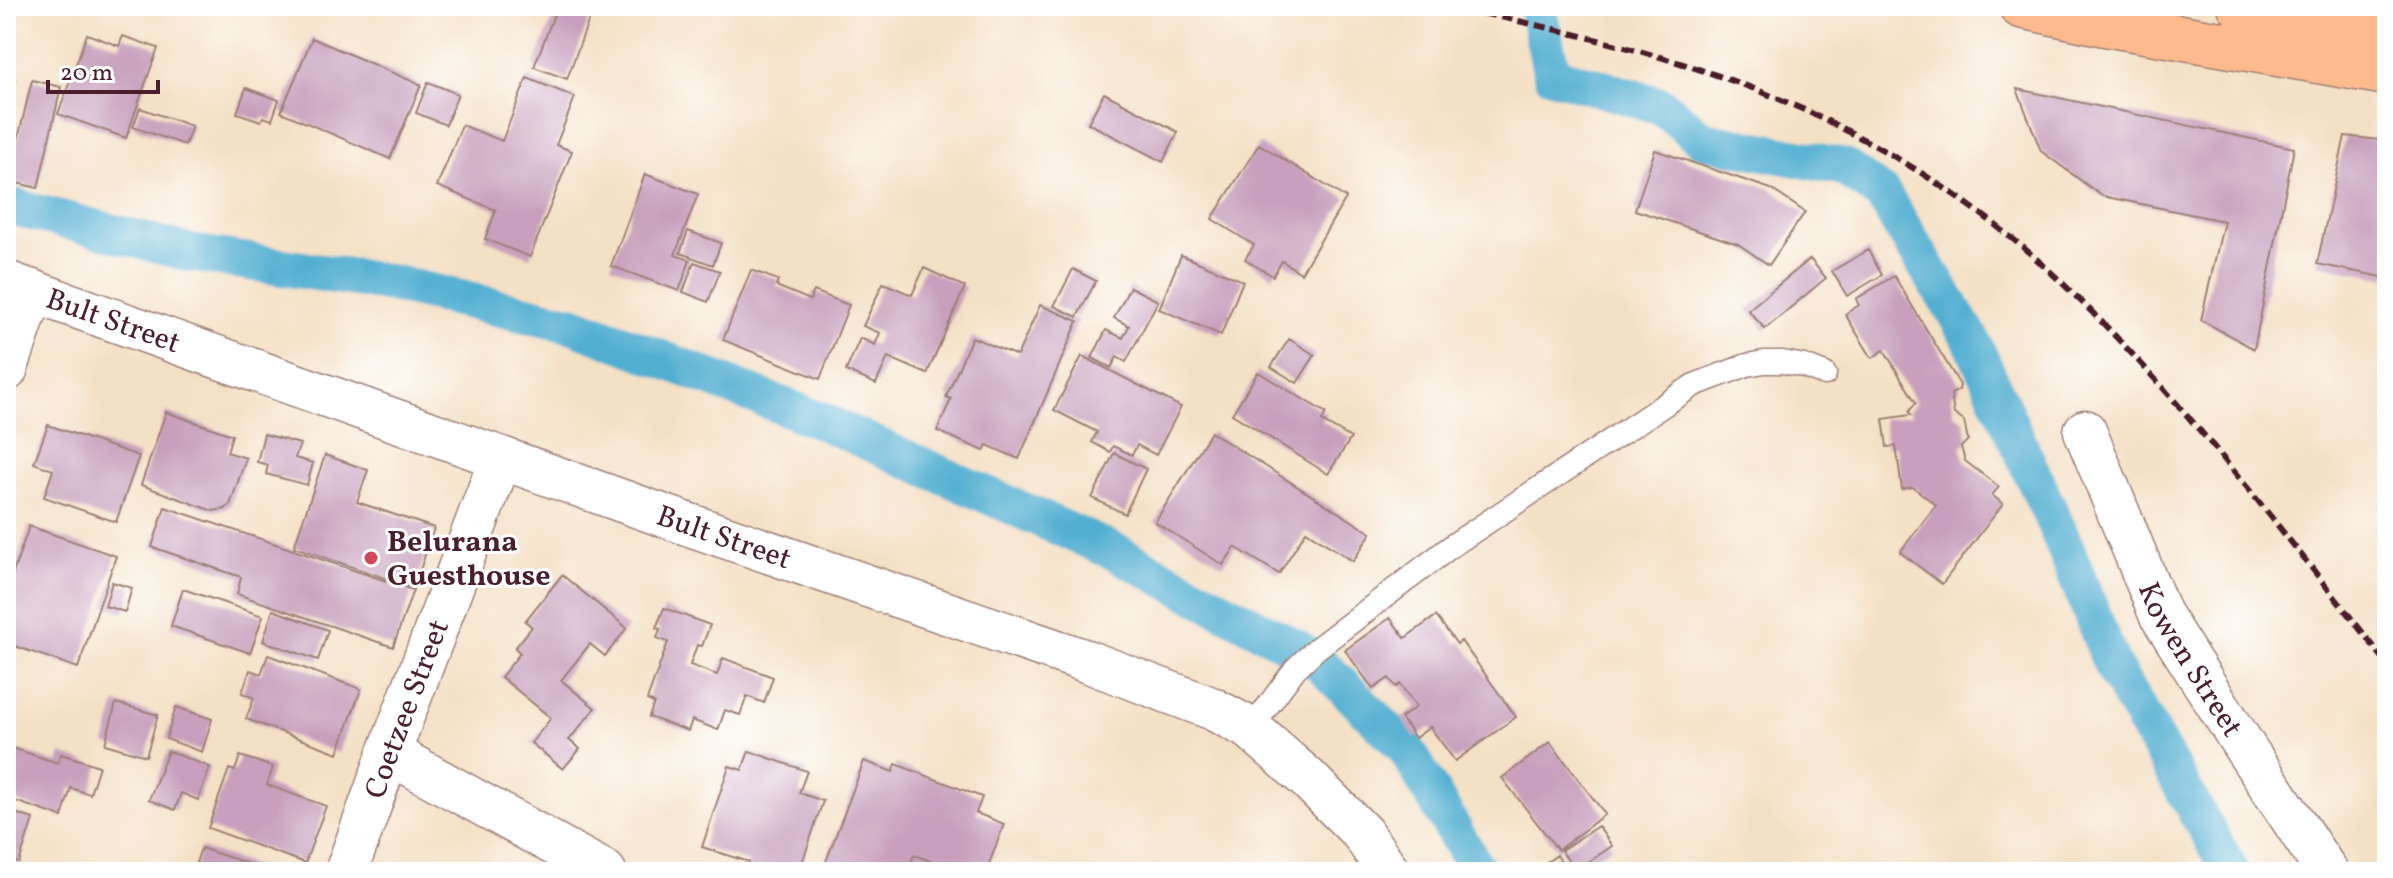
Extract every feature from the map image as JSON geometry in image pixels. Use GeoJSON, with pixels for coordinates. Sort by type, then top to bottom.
{"type":"FeatureCollection","features":[{"type":"Feature","properties":{"kind":"highway"},"geometry":{"type":"LineString","coordinates":[[2021,6],[2102,15],[2387,73]]}},
{"type":"Feature","properties":{"kind":"highway"},"geometry":{"type":"LineString","coordinates":[[2240,6],[2312,12],[2387,33]]}},
{"type":"Feature","properties":{"kind":"street"},"geometry":{"type":"LineString","coordinates":[[6,370],[20,286]]}},
{"type":"Feature","properties":{"kind":"street","name":"Bult Street"},"geometry":{"type":"LineString","coordinates":[[20,286],[501,458],[1086,661],[1211,708],[1251,729],[1308,779],[1362,833],[1389,872]]}},
{"type":"Feature","properties":{"kind":"street","name":"Kowen Street"},"geometry":{"type":"LineString","coordinates":[[2085,431],[2160,614],[2327,872]]}},
{"type":"Feature","properties":{"kind":"street","name":"Coetzee Street"},"geometry":{"type":"LineString","coordinates":[[346,872],[501,458]]}},
{"type":"Feature","properties":{"kind":"street"},"geometry":{"type":"LineString","coordinates":[[389,753],[605,872]]}},
{"type":"Feature","properties":{"kind":"lane"},"geometry":{"type":"LineString","coordinates":[[1251,729],[1295,669],[1316,649],[1453,545],[1694,385],[1747,365],[1764,362],[1804,366],[1825,374]]}},
{"type":"Feature","properties":{"kind":"building"},"geometry":{"type":"Polygon","coordinates":[[[557,7],[589,19],[567,79],[534,67],[557,7]]]}},
{"type":"Feature","properties":{"kind":"building"},"geometry":{"type":"Polygon","coordinates":[[[87,34],[119,46],[123,36],[158,48],[126,138],[58,114],[87,34]]]}},
{"type":"Feature","properties":{"kind":"building"},"geometry":{"type":"Polygon","coordinates":[[[312,38],[421,85],[390,159],[281,112],[312,38]]]}},
{"type":"Feature","properties":{"kind":"building"},"geometry":{"type":"Polygon","coordinates":[[[6,77],[16,80],[7,107],[6,107],[6,77]]]}},
{"type":"Feature","properties":{"kind":"building"},"geometry":{"type":"Polygon","coordinates":[[[527,78],[575,97],[556,145],[572,151],[530,257],[485,239],[496,210],[437,186],[462,125],[502,141],[527,78]]]}},
{"type":"Feature","properties":{"kind":"building"},"geometry":{"type":"Polygon","coordinates":[[[32,80],[61,87],[38,188],[8,181],[32,80]]]}},
{"type":"Feature","properties":{"kind":"building"},"geometry":{"type":"Polygon","coordinates":[[[428,82],[458,94],[446,125],[416,113],[428,82]]]}},
{"type":"Feature","properties":{"kind":"building"},"geometry":{"type":"Polygon","coordinates":[[[246,88],[279,100],[272,120],[263,117],[261,121],[237,113],[246,88]]]}},
{"type":"Feature","properties":{"kind":"building"},"geometry":{"type":"Polygon","coordinates":[[[2017,89],[2294,148],[2254,349],[2201,320],[2224,221],[2102,196],[2041,151],[2017,89]]]}},
{"type":"Feature","properties":{"kind":"building"},"geometry":{"type":"Polygon","coordinates":[[[1104,93],[1178,132],[1163,162],[1088,123],[1104,93]]]}},
{"type":"Feature","properties":{"kind":"building"},"geometry":{"type":"Polygon","coordinates":[[[140,108],[192,126],[185,145],[133,127],[140,108]]]}},
{"type":"Feature","properties":{"kind":"building"},"geometry":{"type":"Polygon","coordinates":[[[2345,136],[2387,141],[2387,278],[2317,264],[2345,136]]]}},
{"type":"Feature","properties":{"kind":"building"},"geometry":{"type":"Polygon","coordinates":[[[1259,144],[1346,198],[1301,273],[1282,261],[1273,276],[1254,265],[1245,259],[1254,245],[1212,219],[1259,144]]]}},
{"type":"Feature","properties":{"kind":"building"},"geometry":{"type":"Polygon","coordinates":[[[1655,150],[1771,189],[1805,212],[1769,265],[1738,244],[1635,210],[1655,150]]]}},
{"type":"Feature","properties":{"kind":"building"},"geometry":{"type":"Polygon","coordinates":[[[645,174],[698,194],[675,255],[690,260],[679,291],[611,266],[645,174]]]}},
{"type":"Feature","properties":{"kind":"building"},"geometry":{"type":"Polygon","coordinates":[[[688,231],[721,243],[713,265],[680,253],[688,231]]]}},
{"type":"Feature","properties":{"kind":"building"},"geometry":{"type":"Polygon","coordinates":[[[1868,250],[1882,275],[1847,296],[1832,271],[1868,250]]]}},
{"type":"Feature","properties":{"kind":"building"},"geometry":{"type":"Polygon","coordinates":[[[1181,255],[1243,281],[1221,335],[1159,309],[1181,255]]]}},
{"type":"Feature","properties":{"kind":"building"},"geometry":{"type":"Polygon","coordinates":[[[1810,259],[1826,278],[1765,329],[1748,310],[1810,259]]]}},
{"type":"Feature","properties":{"kind":"building"},"geometry":{"type":"Polygon","coordinates":[[[694,262],[720,271],[708,302],[683,292],[694,262]]]}},
{"type":"Feature","properties":{"kind":"building"},"geometry":{"type":"Polygon","coordinates":[[[924,268],[965,287],[927,374],[888,357],[876,384],[846,371],[860,338],[875,345],[880,333],[863,326],[883,283],[912,295],[924,268]]]}},
{"type":"Feature","properties":{"kind":"building"},"geometry":{"type":"Polygon","coordinates":[[[1073,269],[1096,281],[1077,317],[1054,306],[1073,269]]]}},
{"type":"Feature","properties":{"kind":"building"},"geometry":{"type":"Polygon","coordinates":[[[751,270],[778,280],[776,286],[810,300],[814,291],[849,305],[820,379],[723,340],[751,270]]]}},
{"type":"Feature","properties":{"kind":"building"},"geometry":{"type":"Polygon","coordinates":[[[1894,276],[1960,385],[1959,390],[1951,394],[1954,414],[1964,421],[1968,440],[1961,447],[1965,461],[1999,487],[1992,495],[2003,504],[1942,584],[1900,552],[1936,505],[1913,487],[1902,489],[1896,446],[1887,447],[1883,419],[1911,415],[1909,411],[1916,403],[1884,350],[1872,358],[1845,314],[1859,305],[1856,299],[1894,276]]]}},
{"type":"Feature","properties":{"kind":"building"},"geometry":{"type":"Polygon","coordinates":[[[1130,287],[1158,301],[1126,362],[1117,357],[1111,368],[1092,358],[1106,330],[1123,338],[1129,326],[1114,318],[1130,287]]]}},
{"type":"Feature","properties":{"kind":"building"},"geometry":{"type":"Polygon","coordinates":[[[1040,305],[1078,321],[1019,459],[987,445],[984,451],[937,431],[951,399],[946,397],[972,337],[1017,356],[1040,305]]]}},
{"type":"Feature","properties":{"kind":"building"},"geometry":{"type":"Polygon","coordinates":[[[1289,339],[1315,355],[1297,383],[1271,367],[1289,339]]]}},
{"type":"Feature","properties":{"kind":"building"},"geometry":{"type":"Polygon","coordinates":[[[1082,356],[1181,407],[1156,455],[1137,445],[1132,455],[1113,446],[1110,452],[1092,442],[1097,432],[1054,410],[1082,356]]]}},
{"type":"Feature","properties":{"kind":"building"},"geometry":{"type":"Polygon","coordinates":[[[1258,372],[1326,413],[1322,421],[1351,438],[1328,474],[1232,414],[1258,372]]]}},
{"type":"Feature","properties":{"kind":"building"},"geometry":{"type":"Polygon","coordinates":[[[166,412],[232,435],[227,452],[246,458],[230,505],[225,509],[213,511],[141,485],[166,412]]]}},
{"type":"Feature","properties":{"kind":"building"},"geometry":{"type":"Polygon","coordinates":[[[48,425],[139,456],[116,522],[44,497],[53,470],[34,463],[48,425]]]}},
{"type":"Feature","properties":{"kind":"building"},"geometry":{"type":"Polygon","coordinates":[[[1211,432],[1371,533],[1353,561],[1306,531],[1279,574],[1235,547],[1223,565],[1155,522],[1211,432]]]}},
{"type":"Feature","properties":{"kind":"building"},"geometry":{"type":"Polygon","coordinates":[[[264,434],[300,444],[295,458],[313,463],[307,485],[266,474],[268,465],[257,462],[264,434]]]}},
{"type":"Feature","properties":{"kind":"building"},"geometry":{"type":"Polygon","coordinates":[[[1114,453],[1146,469],[1125,514],[1092,498],[1114,453]]]}},
{"type":"Feature","properties":{"kind":"building"},"geometry":{"type":"Polygon","coordinates":[[[325,455],[368,470],[357,502],[434,528],[414,588],[294,547],[325,455]]]}},
{"type":"Feature","properties":{"kind":"building"},"geometry":{"type":"Polygon","coordinates":[[[165,507],[413,590],[393,647],[237,594],[241,577],[152,547],[165,507]]]}},
{"type":"Feature","properties":{"kind":"building"},"geometry":{"type":"Polygon","coordinates":[[[29,526],[116,556],[78,668],[6,643],[6,594],[29,526]]]}},
{"type":"Feature","properties":{"kind":"building"},"geometry":{"type":"Polygon","coordinates":[[[562,575],[627,628],[605,656],[590,644],[561,680],[595,708],[569,740],[580,749],[563,769],[531,743],[551,718],[501,677],[520,653],[515,648],[532,627],[525,621],[562,575]]]}},
{"type":"Feature","properties":{"kind":"building"},"geometry":{"type":"Polygon","coordinates":[[[112,582],[132,588],[125,612],[105,606],[112,582]]]}},
{"type":"Feature","properties":{"kind":"building"},"geometry":{"type":"Polygon","coordinates":[[[183,589],[263,616],[250,653],[171,626],[183,589]]]}},
{"type":"Feature","properties":{"kind":"building"},"geometry":{"type":"Polygon","coordinates":[[[664,608],[710,625],[702,646],[697,645],[690,665],[717,675],[723,658],[773,677],[764,703],[747,696],[740,715],[725,710],[718,730],[692,720],[688,731],[649,717],[654,703],[647,700],[668,642],[657,638],[660,629],[656,628],[664,608]]]}},
{"type":"Feature","properties":{"kind":"building"},"geometry":{"type":"Polygon","coordinates":[[[273,610],[328,630],[318,660],[263,641],[273,610]]]}},
{"type":"Feature","properties":{"kind":"building"},"geometry":{"type":"Polygon","coordinates":[[[1436,616],[1457,644],[1461,641],[1516,717],[1455,761],[1430,727],[1415,738],[1401,718],[1416,707],[1400,684],[1396,687],[1389,678],[1373,689],[1345,650],[1390,618],[1405,638],[1436,616]]]}},
{"type":"Feature","properties":{"kind":"building"},"geometry":{"type":"Polygon","coordinates":[[[268,655],[361,689],[338,753],[246,719],[254,698],[242,693],[250,670],[261,674],[268,655]]]}},
{"type":"Feature","properties":{"kind":"building"},"geometry":{"type":"Polygon","coordinates":[[[116,703],[158,715],[146,756],[105,744],[116,703]]]}},
{"type":"Feature","properties":{"kind":"building"},"geometry":{"type":"Polygon","coordinates":[[[176,707],[212,719],[202,752],[166,739],[176,707]]]}},
{"type":"Feature","properties":{"kind":"building"},"geometry":{"type":"Polygon","coordinates":[[[1550,742],[1605,814],[1558,850],[1502,778],[1550,742]]]}},
{"type":"Feature","properties":{"kind":"building"},"geometry":{"type":"Polygon","coordinates":[[[6,746],[58,763],[61,754],[99,766],[90,794],[71,788],[62,817],[6,798],[6,746]]]}},
{"type":"Feature","properties":{"kind":"building"},"geometry":{"type":"Polygon","coordinates":[[[168,751],[210,767],[198,800],[181,793],[175,810],[149,800],[168,751]]]}},
{"type":"Feature","properties":{"kind":"building"},"geometry":{"type":"Polygon","coordinates":[[[749,751],[807,771],[799,793],[823,801],[799,872],[746,872],[749,862],[702,847],[729,766],[742,770],[749,751]]]}},
{"type":"Feature","properties":{"kind":"building"},"geometry":{"type":"Polygon","coordinates":[[[240,756],[273,767],[267,785],[326,806],[305,863],[208,828],[229,769],[235,771],[240,756]]]}},
{"type":"Feature","properties":{"kind":"building"},"geometry":{"type":"Polygon","coordinates":[[[864,761],[893,772],[896,764],[982,797],[976,813],[1004,824],[986,872],[963,872],[914,855],[907,872],[822,872],[864,761]]]}},
{"type":"Feature","properties":{"kind":"building"},"geometry":{"type":"Polygon","coordinates":[[[6,810],[33,819],[19,863],[6,859],[6,810]]]}},
{"type":"Feature","properties":{"kind":"building"},"geometry":{"type":"Polygon","coordinates":[[[1598,826],[1612,846],[1575,871],[1561,850],[1598,826]]]}},
{"type":"Feature","properties":{"kind":"building"},"geometry":{"type":"Polygon","coordinates":[[[201,848],[270,871],[270,872],[193,872],[201,848]]]}},
{"type":"Feature","properties":{"kind":"building"},"geometry":{"type":"Polygon","coordinates":[[[1557,855],[1568,872],[1533,872],[1557,855]]]}},
{"type":"Feature","properties":{"kind":"waterway"},"geometry":{"type":"LineString","coordinates":[[1537,6],[1552,74],[1661,106],[1703,140],[1844,167],[1882,194],[1971,339],[2061,537],[2112,665],[2231,872]]}},
{"type":"Feature","properties":{"kind":"waterway"},"geometry":{"type":"LineString","coordinates":[[6,205],[190,253],[395,284],[574,325],[824,422],[1115,552],[1314,658],[1405,747],[1478,872]]}},
{"type":"Feature","properties":{"kind":"railway"},"geometry":{"type":"LineString","coordinates":[[1448,6],[1643,52],[1720,76],[1838,126],[1953,194],[2024,248],[2146,369],[2228,464],[2387,663]]}},
{"type":"Feature","properties":{"kind":"place","name":"Belurana Guesthouse"},"geometry":{"type":"Point","coordinates":[371,558]}}]}
